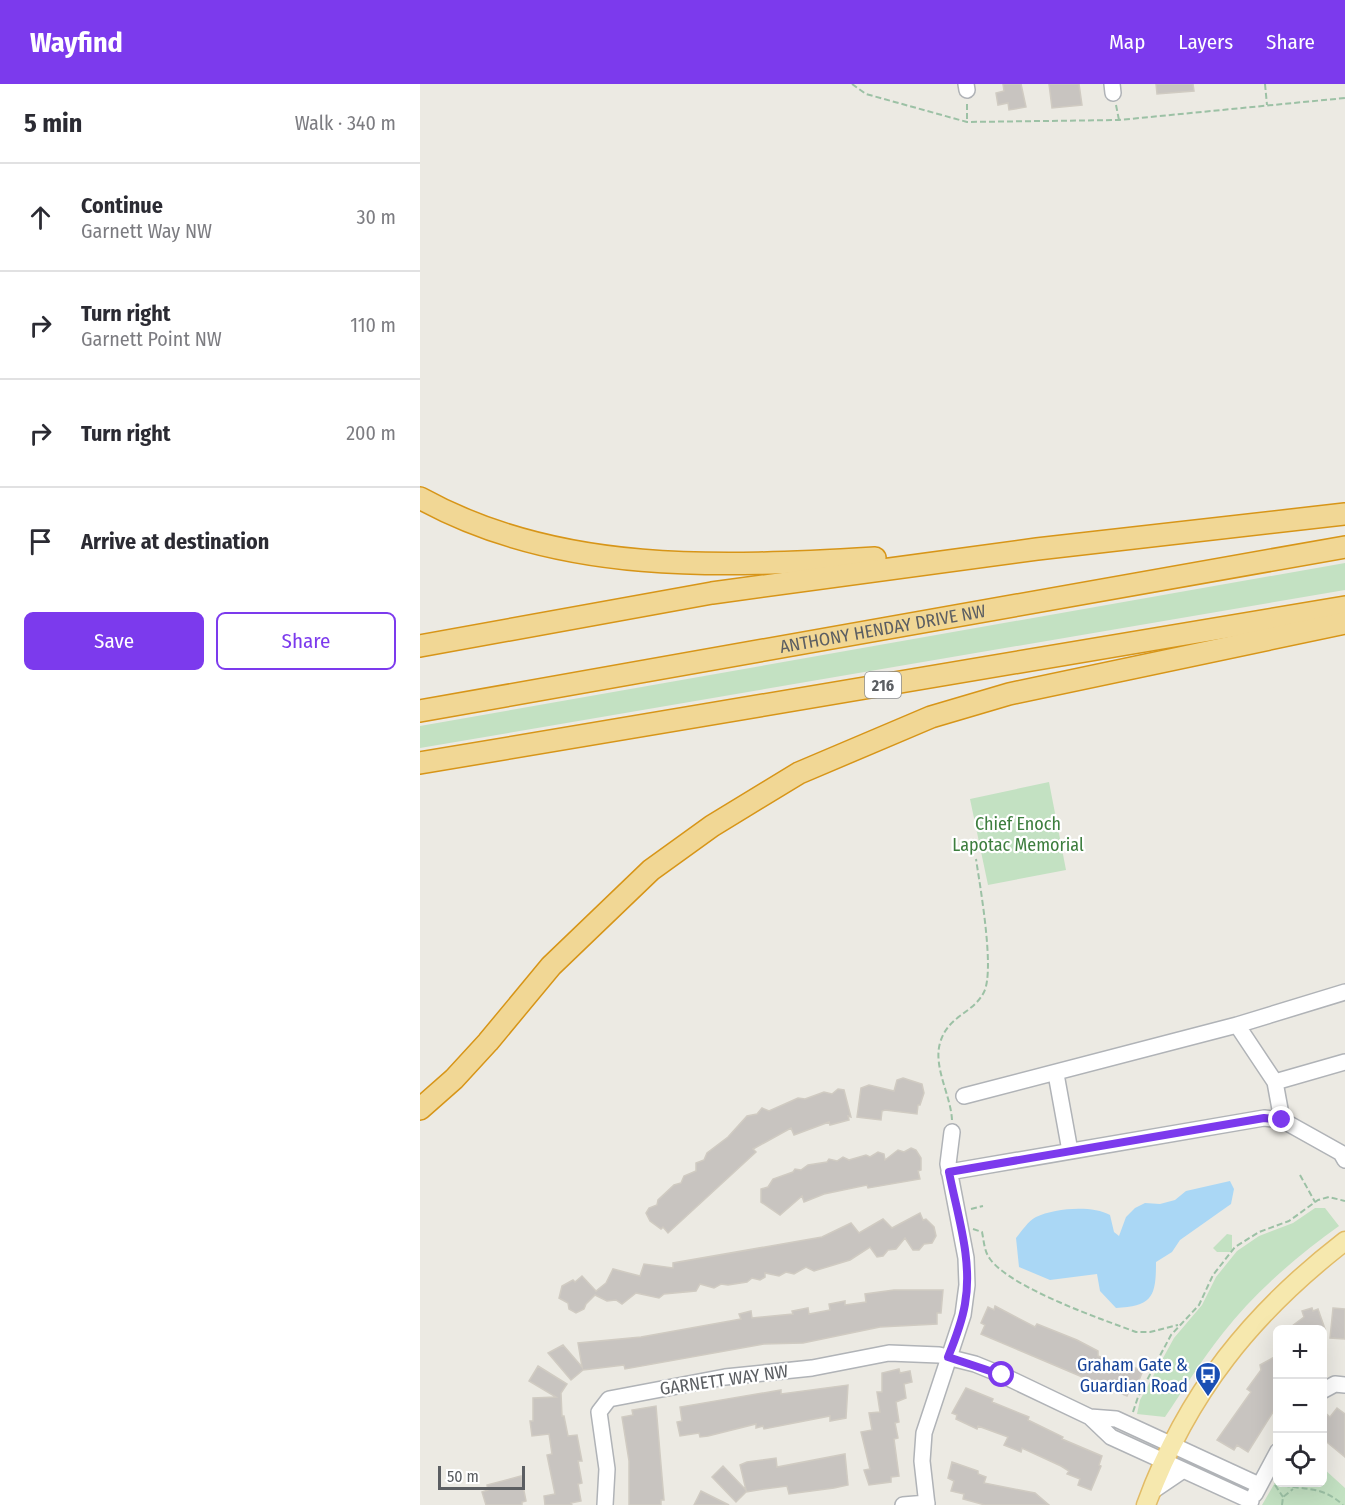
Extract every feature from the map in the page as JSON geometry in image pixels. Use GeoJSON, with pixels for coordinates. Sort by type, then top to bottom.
{"type":"FeatureCollection","features":[{"type":"Feature","properties":{"kind":"highway"},"geometry":{"type":"LineString","coordinates":[[420,498],[477,526],[543,545],[585,554],[650,562],[765,565],[1037,549]]}},
{"type":"Feature","properties":{"kind":"highway"},"geometry":{"type":"LineString","coordinates":[[420,646],[712,593],[1037,549],[1345,514]]}},
{"type":"Feature","properties":{"kind":"highway","name":"ANTHONY HENDAY DRIVE NW"},"geometry":{"type":"LineString","coordinates":[[420,711],[1345,547]]}},
{"type":"Feature","properties":{"kind":"highway","name":"216"},"geometry":{"type":"LineString","coordinates":[[420,763],[1345,607]]}},
{"type":"Feature","properties":{"kind":"highway"},"geometry":{"type":"LineString","coordinates":[[420,1109],[454,1079],[551,966],[651,870],[712,826],[800,773],[931,717],[998,696],[1345,623]]}},
{"type":"Feature","properties":{"kind":"highway"},"geometry":{"type":"LineString","coordinates":[[420,1101],[454,1079]]}},
{"type":"Feature","properties":{"kind":"main road"},"geometry":{"type":"LineString","coordinates":[[1149,1498],[1172,1443],[1214,1372],[1252,1324],[1302,1275],[1345,1241]]}},
{"type":"Feature","properties":{"kind":"street"},"geometry":{"type":"LineString","coordinates":[[964,1096],[1056,1074],[1345,992]]}},
{"type":"Feature","properties":{"kind":"street"},"geometry":{"type":"LineString","coordinates":[[1236,1024],[1275,1082],[1282,1120]]}},
{"type":"Feature","properties":{"kind":"street"},"geometry":{"type":"LineString","coordinates":[[1275,1082],[1345,1062]]}},
{"type":"Feature","properties":{"kind":"street"},"geometry":{"type":"LineString","coordinates":[[1056,1074],[1070,1151]]}},
{"type":"Feature","properties":{"kind":"street"},"geometry":{"type":"LineString","coordinates":[[949,1172],[1264,1118],[1282,1120],[1344,1154]]}},
{"type":"Feature","properties":{"kind":"street"},"geometry":{"type":"LineString","coordinates":[[903,1505],[927,1504],[922,1461],[924,1433],[963,1315],[967,1294],[966,1258],[949,1172],[952,1132]]}},
{"type":"Feature","properties":{"kind":"street","name":"GARNETT WAY NW"},"geometry":{"type":"LineString","coordinates":[[605,1505],[607,1459],[599,1412],[609,1399],[725,1377],[812,1368],[889,1353],[922,1353],[948,1357],[1002,1375],[1090,1417],[1111,1437],[1250,1503]]}},
{"type":"Feature","properties":{"kind":"street"},"geometry":{"type":"LineString","coordinates":[[1327,1389],[1335,1384],[1345,1385]]}},
{"type":"Feature","properties":{"kind":"street","name":"GARNETT WAY NW"},"geometry":{"type":"LineString","coordinates":[[1090,1417],[1116,1419],[1260,1482]]}},
{"type":"Feature","properties":{"kind":"street"},"geometry":{"type":"LineString","coordinates":[[1250,1503],[1273,1460]]}},
{"type":"Feature","properties":{"kind":"street"},"geometry":{"type":"LineString","coordinates":[[1149,1498],[1182,1471]]}},
{"type":"Feature","properties":{"kind":"path"},"geometry":{"type":"LineString","coordinates":[[852,84],[866,94],[968,122],[1119,120],[1345,98]]}},
{"type":"Feature","properties":{"kind":"path"},"geometry":{"type":"LineString","coordinates":[[1265,84],[1267,105]]}},
{"type":"Feature","properties":{"kind":"path"},"geometry":{"type":"LineString","coordinates":[[966,87],[968,122]]}},
{"type":"Feature","properties":{"kind":"path"},"geometry":{"type":"LineString","coordinates":[[952,1132],[952,1112],[940,1062],[939,1045],[947,1026],[976,1004],[985,990],[988,952],[976,860]]}},
{"type":"Feature","properties":{"kind":"path"},"geometry":{"type":"LineString","coordinates":[[1300,1175],[1315,1202]]}},
{"type":"Feature","properties":{"kind":"path"},"geometry":{"type":"LineString","coordinates":[[1132,1415],[1138,1397],[1171,1335],[1198,1305],[1213,1275],[1235,1247],[1259,1232],[1289,1221],[1315,1202],[1329,1197],[1345,1201]]}},
{"type":"Feature","properties":{"kind":"path"},"geometry":{"type":"LineString","coordinates":[[961,1230],[974,1229],[982,1232],[992,1261],[1018,1280],[1085,1312],[1144,1333],[1179,1325]]}},
{"type":"Feature","properties":{"kind":"path"},"geometry":{"type":"LineString","coordinates":[[1260,1482],[1293,1489],[1320,1489],[1343,1505]]}},
{"type":"Feature","properties":{"kind":"path"},"geometry":{"type":"LineString","coordinates":[[1282,1505],[1283,1497],[1293,1489]]}},
{"type":"Feature","properties":{"kind":"green space"},"geometry":{"type":"Polygon","coordinates":[[[1345,563],[1345,590],[420,748],[420,726],[1345,563]]]}},
{"type":"Feature","properties":{"kind":"green space","name":"Chief Enoch Lapotac Memorial"},"geometry":{"type":"Polygon","coordinates":[[[1049,782],[1066,870],[988,885],[970,799],[1049,782]]]}},
{"type":"Feature","properties":{"kind":"green space"},"geometry":{"type":"Polygon","coordinates":[[[1315,1208],[1325,1208],[1339,1226],[1292,1262],[1235,1318],[1200,1364],[1165,1417],[1137,1414],[1140,1400],[1174,1338],[1202,1305],[1216,1277],[1237,1251],[1259,1236],[1293,1223],[1315,1208]]]}},
{"type":"Feature","properties":{"kind":"green space"},"geometry":{"type":"Polygon","coordinates":[[[1227,1234],[1232,1235],[1232,1252],[1217,1252],[1213,1248],[1227,1234]]]}},
{"type":"Feature","properties":{"kind":"green space"},"geometry":{"type":"Polygon","coordinates":[[[1327,1472],[1345,1488],[1345,1505],[1262,1505],[1273,1486],[1327,1487],[1327,1472]]]}},
{"type":"Feature","properties":{"kind":"water"},"geometry":{"type":"Polygon","coordinates":[[[1230,1181],[1234,1189],[1231,1204],[1180,1240],[1172,1252],[1156,1262],[1153,1291],[1145,1302],[1138,1305],[1116,1308],[1100,1291],[1097,1274],[1050,1280],[1019,1267],[1016,1238],[1036,1217],[1053,1211],[1094,1210],[1110,1215],[1114,1232],[1119,1236],[1126,1217],[1135,1208],[1145,1203],[1160,1204],[1175,1200],[1186,1191],[1230,1181]]]}},
{"type":"Feature","properties":{"kind":"building"},"geometry":{"type":"Polygon","coordinates":[[[1003,84],[1021,84],[1026,107],[1009,110],[1008,103],[998,105],[996,93],[1004,91],[1003,84]]]}},
{"type":"Feature","properties":{"kind":"building"},"geometry":{"type":"Polygon","coordinates":[[[1049,84],[1079,84],[1082,105],[1052,108],[1049,84]]]}},
{"type":"Feature","properties":{"kind":"building"},"geometry":{"type":"Polygon","coordinates":[[[1156,84],[1193,84],[1194,91],[1157,94],[1156,84]]]}},
{"type":"Feature","properties":{"kind":"building"},"geometry":{"type":"Polygon","coordinates":[[[903,1078],[922,1084],[924,1093],[918,1105],[917,1114],[885,1110],[882,1111],[881,1120],[857,1117],[861,1088],[869,1085],[894,1091],[897,1080],[903,1078]]]}},
{"type":"Feature","properties":{"kind":"building"},"geometry":{"type":"Polygon","coordinates":[[[838,1089],[844,1090],[851,1117],[848,1116],[849,1120],[830,1125],[829,1122],[794,1135],[791,1128],[753,1149],[756,1152],[668,1233],[663,1227],[661,1229],[650,1221],[646,1213],[649,1208],[657,1205],[658,1200],[674,1185],[681,1183],[684,1176],[696,1171],[696,1163],[704,1160],[707,1153],[728,1137],[747,1116],[757,1114],[762,1108],[769,1111],[798,1098],[805,1099],[824,1092],[832,1094],[838,1089]]]}},
{"type":"Feature","properties":{"kind":"building"},"geometry":{"type":"Polygon","coordinates":[[[911,1148],[916,1150],[921,1158],[921,1170],[918,1171],[920,1179],[868,1188],[867,1185],[824,1194],[804,1202],[802,1196],[780,1215],[761,1202],[761,1189],[768,1187],[773,1179],[793,1172],[795,1169],[801,1170],[808,1165],[827,1162],[829,1159],[837,1161],[843,1157],[849,1160],[866,1155],[870,1157],[878,1152],[884,1154],[885,1160],[898,1150],[904,1152],[911,1148]]]}},
{"type":"Feature","properties":{"kind":"building"},"geometry":{"type":"Polygon","coordinates":[[[920,1213],[923,1220],[926,1219],[934,1227],[936,1236],[932,1243],[924,1244],[919,1250],[913,1250],[905,1238],[896,1249],[888,1250],[883,1256],[877,1257],[870,1247],[850,1260],[814,1271],[806,1267],[794,1274],[786,1272],[779,1276],[765,1273],[765,1277],[760,1280],[752,1278],[747,1282],[721,1284],[714,1288],[700,1284],[696,1291],[664,1294],[659,1298],[636,1293],[622,1304],[616,1300],[607,1301],[595,1295],[584,1309],[576,1313],[569,1309],[568,1303],[559,1298],[562,1286],[573,1280],[575,1282],[582,1276],[596,1291],[606,1283],[613,1269],[640,1276],[644,1264],[673,1268],[673,1263],[822,1237],[851,1223],[859,1233],[883,1219],[892,1228],[920,1213]]]}},
{"type":"Feature","properties":{"kind":"building"},"geometry":{"type":"Polygon","coordinates":[[[894,1290],[943,1290],[941,1313],[937,1313],[937,1324],[880,1327],[803,1343],[764,1344],[625,1369],[624,1365],[583,1370],[571,1380],[548,1353],[563,1345],[582,1367],[578,1343],[641,1337],[741,1319],[739,1314],[751,1311],[752,1318],[793,1314],[792,1311],[808,1308],[809,1314],[830,1310],[829,1304],[845,1301],[845,1305],[866,1302],[865,1294],[894,1290]]]}},
{"type":"Feature","properties":{"kind":"building"},"geometry":{"type":"Polygon","coordinates":[[[995,1306],[1035,1327],[1037,1324],[1077,1340],[1098,1351],[1098,1356],[1143,1370],[1136,1388],[1131,1386],[1127,1396],[981,1334],[985,1325],[981,1323],[988,1307],[994,1310],[995,1306]]]}},
{"type":"Feature","properties":{"kind":"building"},"geometry":{"type":"Polygon","coordinates":[[[1333,1308],[1345,1309],[1345,1339],[1330,1338],[1333,1308]]]}},
{"type":"Feature","properties":{"kind":"building"},"geometry":{"type":"Polygon","coordinates":[[[1318,1309],[1324,1325],[1293,1325],[1304,1317],[1302,1311],[1318,1309]]]}},
{"type":"Feature","properties":{"kind":"building"},"geometry":{"type":"Polygon","coordinates":[[[1273,1358],[1273,1412],[1248,1452],[1237,1445],[1234,1450],[1217,1440],[1251,1392],[1247,1389],[1261,1370],[1260,1365],[1273,1358]]]}},
{"type":"Feature","properties":{"kind":"building"},"geometry":{"type":"Polygon","coordinates":[[[538,1366],[567,1384],[561,1393],[562,1416],[564,1416],[568,1436],[577,1435],[582,1461],[578,1461],[582,1483],[578,1484],[581,1501],[571,1503],[572,1505],[545,1505],[544,1496],[555,1494],[547,1455],[552,1454],[549,1434],[532,1436],[530,1421],[533,1421],[533,1398],[556,1397],[529,1381],[538,1366]]]}},
{"type":"Feature","properties":{"kind":"building"},"geometry":{"type":"Polygon","coordinates":[[[899,1369],[900,1373],[910,1371],[912,1382],[904,1384],[906,1398],[896,1402],[899,1422],[895,1423],[898,1438],[894,1439],[899,1476],[891,1477],[891,1482],[869,1485],[864,1470],[870,1469],[861,1432],[872,1430],[869,1413],[880,1412],[877,1392],[882,1392],[882,1373],[899,1369]]]}},
{"type":"Feature","properties":{"kind":"building"},"geometry":{"type":"Polygon","coordinates":[[[848,1385],[846,1418],[830,1421],[830,1416],[764,1429],[763,1426],[756,1428],[756,1424],[708,1436],[700,1437],[699,1433],[680,1436],[677,1422],[682,1421],[680,1407],[781,1390],[781,1394],[848,1385]]]}},
{"type":"Feature","properties":{"kind":"building"},"geometry":{"type":"Polygon","coordinates":[[[966,1388],[993,1399],[992,1402],[1029,1417],[1028,1420],[1063,1437],[1062,1439],[1102,1456],[1099,1465],[1101,1466],[1091,1490],[1078,1485],[1080,1479],[1067,1474],[1069,1471],[1061,1466],[1022,1448],[1021,1452],[1004,1445],[1008,1437],[978,1426],[977,1429],[956,1419],[957,1415],[952,1413],[966,1388]]]}},
{"type":"Feature","properties":{"kind":"building"},"geometry":{"type":"Polygon","coordinates":[[[656,1406],[664,1500],[661,1500],[661,1505],[629,1505],[629,1461],[622,1417],[633,1415],[632,1410],[656,1406]]]}},
{"type":"Feature","properties":{"kind":"building"},"geometry":{"type":"Polygon","coordinates":[[[1337,1408],[1345,1414],[1345,1457],[1327,1442],[1327,1414],[1330,1417],[1337,1408]]]}},
{"type":"Feature","properties":{"kind":"building"},"geometry":{"type":"Polygon","coordinates":[[[845,1454],[848,1485],[834,1488],[789,1494],[787,1486],[764,1489],[746,1492],[736,1502],[712,1477],[723,1466],[746,1490],[740,1465],[747,1462],[776,1458],[777,1467],[845,1454]]]}},
{"type":"Feature","properties":{"kind":"building"},"geometry":{"type":"Polygon","coordinates":[[[952,1462],[978,1471],[978,1474],[986,1477],[984,1483],[1035,1493],[1049,1505],[985,1505],[963,1499],[964,1494],[951,1491],[954,1481],[948,1478],[952,1462]]]}},
{"type":"Feature","properties":{"kind":"building"},"geometry":{"type":"Polygon","coordinates":[[[521,1476],[526,1501],[522,1502],[522,1505],[486,1505],[482,1492],[488,1490],[487,1485],[521,1476]]]}},
{"type":"Feature","properties":{"kind":"building"},"geometry":{"type":"Polygon","coordinates":[[[701,1491],[729,1505],[694,1505],[701,1491]]]}},
{"type":"Feature","properties":{"kind":"place","name":"Graham Gate & Guardian Road"},"geometry":{"type":"Point","coordinates":[1208,1398]}},
{"type":"Feature","properties":{"kind":"route"},"geometry":{"type":"LineString","coordinates":[[1002,1375],[975,1364],[948,1357],[963,1315],[967,1285],[966,1258],[949,1172],[1264,1118],[1282,1120]]}}]}
